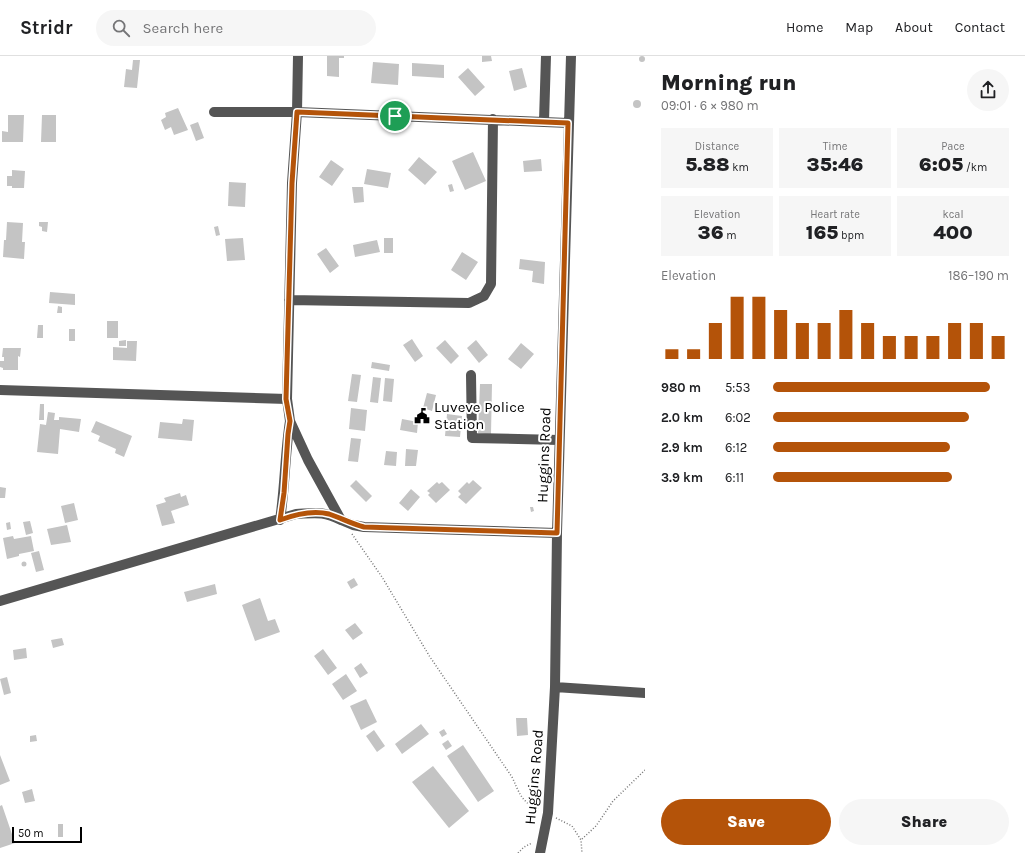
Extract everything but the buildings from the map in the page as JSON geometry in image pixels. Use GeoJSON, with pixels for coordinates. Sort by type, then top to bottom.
{"type":"FeatureCollection","features":[{"type":"Feature","properties":{"kind":"street"},"geometry":{"type":"LineString","coordinates":[[298,56],[297,112],[292,183],[286,399],[290,421],[308,460],[341,520]]}},
{"type":"Feature","properties":{"kind":"street"},"geometry":{"type":"LineString","coordinates":[[544,121],[546,56]]}},
{"type":"Feature","properties":{"kind":"street","name":"Huggins Road"},"geometry":{"type":"LineString","coordinates":[[540,853],[548,814],[555,687],[559,440],[570,56]]}},
{"type":"Feature","properties":{"kind":"street"},"geometry":{"type":"LineString","coordinates":[[214,112],[297,112],[568,123]]}},
{"type":"Feature","properties":{"kind":"street"},"geometry":{"type":"LineString","coordinates":[[289,300],[469,303],[484,296],[491,284],[493,119]]}},
{"type":"Feature","properties":{"kind":"street"},"geometry":{"type":"LineString","coordinates":[[471,375],[472,438],[559,440]]}},
{"type":"Feature","properties":{"kind":"street"},"geometry":{"type":"LineString","coordinates":[[0,390],[286,399]]}},
{"type":"Feature","properties":{"kind":"street"},"geometry":{"type":"LineString","coordinates":[[280,520],[284,493],[290,421]]}},
{"type":"Feature","properties":{"kind":"street"},"geometry":{"type":"LineString","coordinates":[[0,601],[280,520],[296,514],[320,512],[331,515],[353,525],[364,527],[557,533]]}},
{"type":"Feature","properties":{"kind":"street"},"geometry":{"type":"LineString","coordinates":[[555,687],[645,693]]}},
{"type":"Feature","properties":{"kind":"path"},"geometry":{"type":"LineString","coordinates":[[341,520],[364,551],[430,657],[512,776],[521,796],[526,803],[572,826],[581,840],[582,853]]}},
{"type":"Feature","properties":{"kind":"path"},"geometry":{"type":"LineString","coordinates":[[581,840],[596,826],[613,801],[645,770]]}},
{"type":"Feature","properties":{"kind":"path"},"geometry":{"type":"LineString","coordinates":[[518,853],[524,847],[543,838]]}},
{"type":"Feature","properties":{"kind":"place","name":"Luveve Police Station"},"geometry":{"type":"Point","coordinates":[422,416]}},
{"type":"Feature","properties":{"kind":"route"},"geometry":{"type":"LineString","coordinates":[[297,112],[395,116],[568,123],[557,533],[364,527],[353,525],[331,515],[320,512],[296,514],[280,520],[284,493],[290,421],[286,399],[292,183],[297,112]]}}]}
